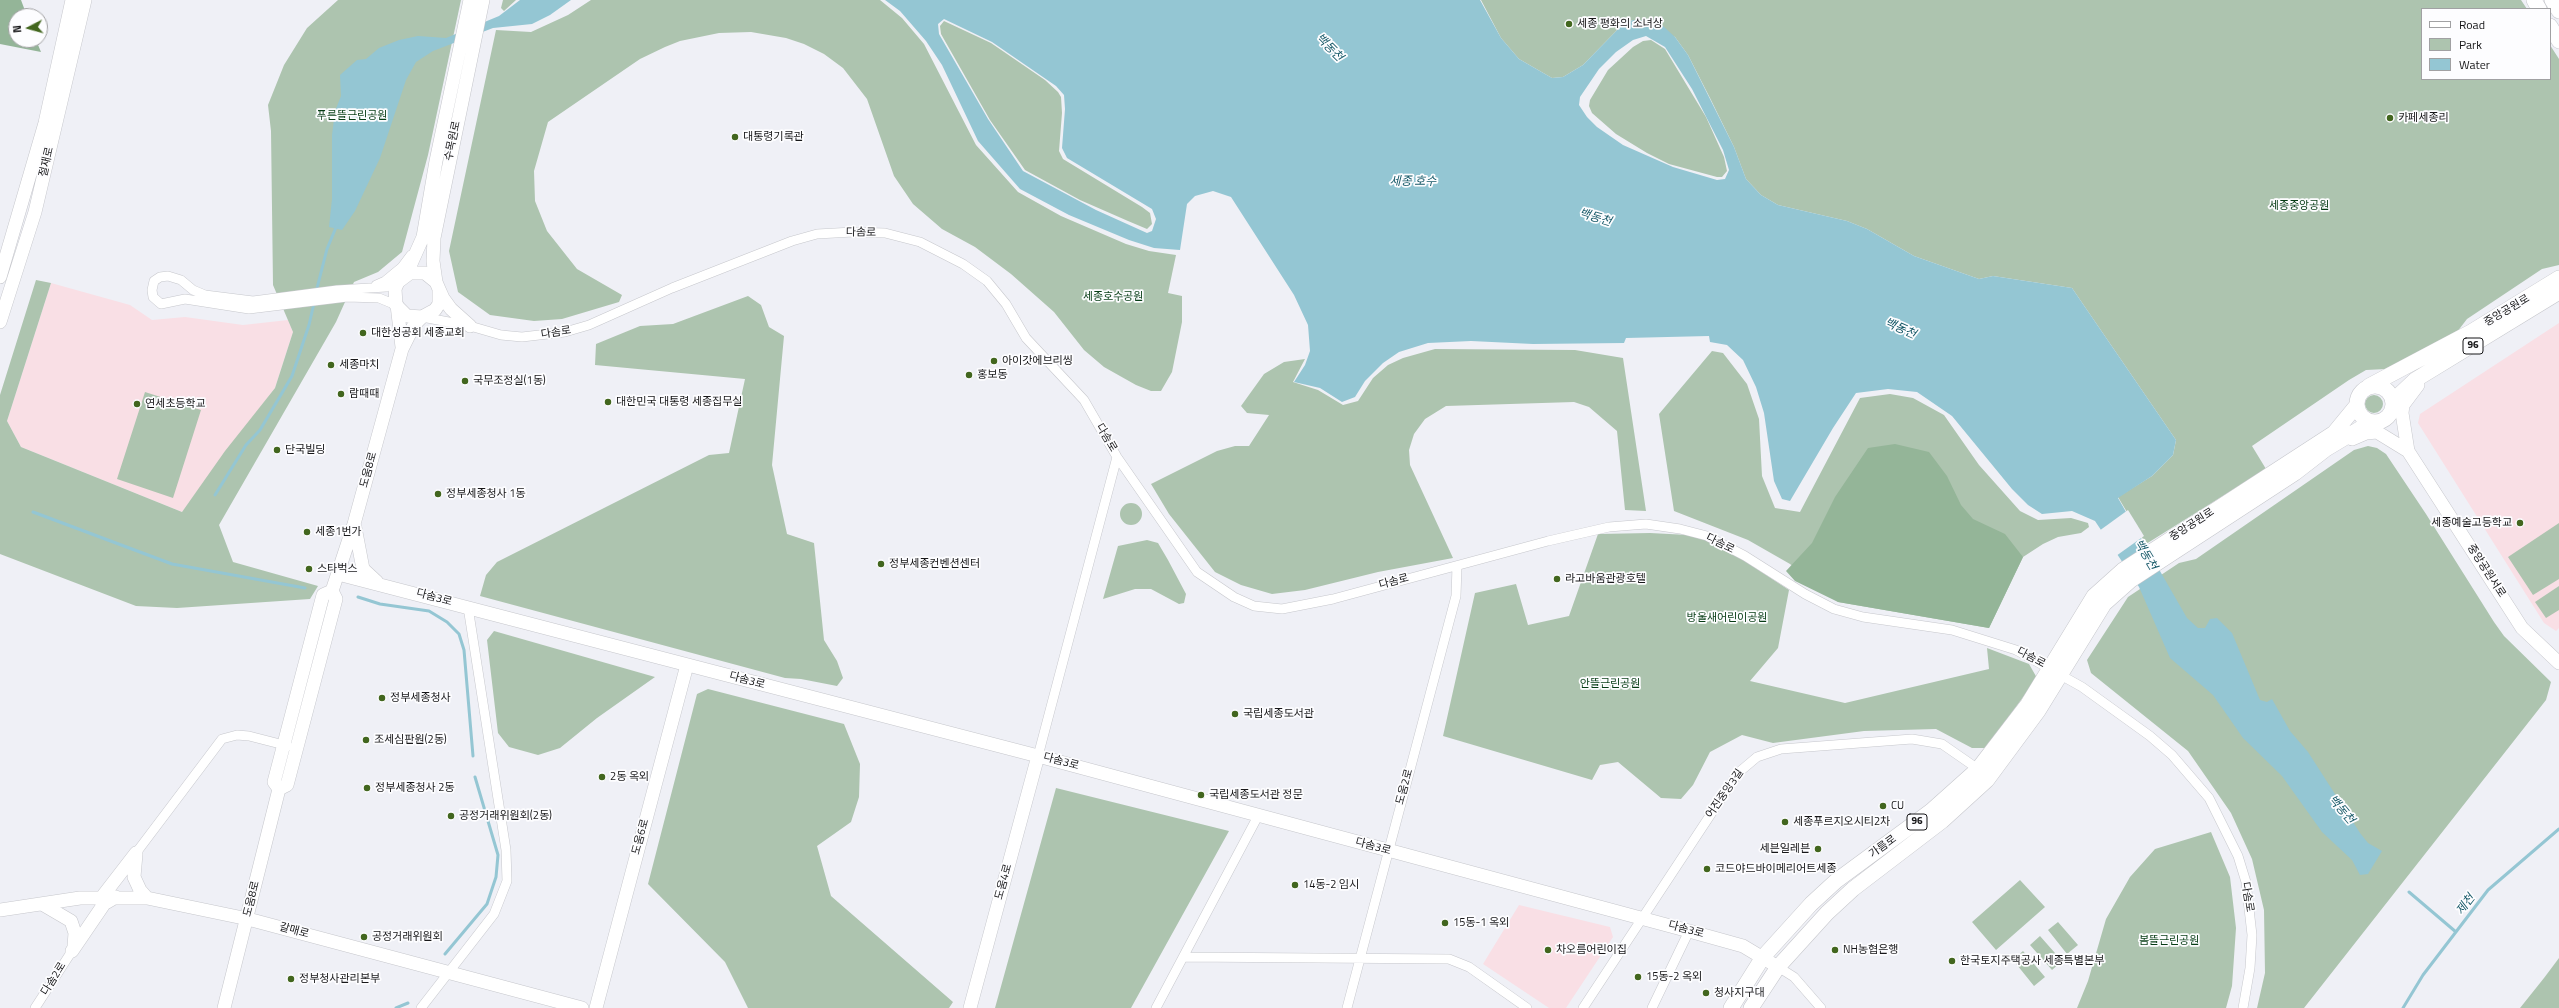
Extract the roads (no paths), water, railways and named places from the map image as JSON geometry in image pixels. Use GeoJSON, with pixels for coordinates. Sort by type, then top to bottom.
{"type":"FeatureCollection","features":[{"type":"Feature","properties":{"kind":"main road"},"geometry":{"type":"LineString","coordinates":[[2552,0],[2559,11]]}},
{"type":"Feature","properties":{"kind":"main road"},"geometry":{"type":"LineString","coordinates":[[2551,28],[2559,41]]}},
{"type":"Feature","properties":{"kind":"main road","name":"중앙공원로"},"geometry":{"type":"LineString","coordinates":[[2374,386],[2406,375],[2465,341],[2471,332],[2559,278]]}},
{"type":"Feature","properties":{"kind":"main road","name":"중앙공원로"},"geometry":{"type":"LineString","coordinates":[[2393,407],[2408,386],[2559,292]]}},
{"type":"Feature","properties":{"kind":"main road"},"geometry":{"type":"LineString","coordinates":[[2374,386],[2390,394],[2393,407]]}},
{"type":"Feature","properties":{"kind":"main road","name":"96"},"geometry":{"type":"LineString","coordinates":[[2357,405],[2360,393],[2374,386]]}},
{"type":"Feature","properties":{"kind":"main road"},"geometry":{"type":"LineString","coordinates":[[2357,405],[2361,416],[2373,422]]}},
{"type":"Feature","properties":{"kind":"main road","name":"중앙공원로"},"geometry":{"type":"LineString","coordinates":[[2055,671],[2094,596],[2161,553],[2334,433],[2357,405]]}},
{"type":"Feature","properties":{"kind":"main road","name":"96"},"geometry":{"type":"LineString","coordinates":[[2373,422],[2388,416],[2393,407]]}},
{"type":"Feature","properties":{"kind":"main road","name":"중앙공원로"},"geometry":{"type":"LineString","coordinates":[[2161,553],[2295,473],[2328,448],[2373,422]]}},
{"type":"Feature","properties":{"kind":"main road","name":"가름로"},"geometry":{"type":"LineString","coordinates":[[1731,1008],[1763,957],[1786,930],[1836,881],[1932,811],[1978,769],[2055,671]]}},
{"type":"Feature","properties":{"kind":"main road","name":"가름로"},"geometry":{"type":"LineString","coordinates":[[1751,1008],[1778,967],[1838,903],[1942,821],[1982,785],[2038,711],[2055,671]]}},
{"type":"Feature","properties":{"kind":"street","name":"절재로"},"geometry":{"type":"LineString","coordinates":[[0,277],[2,262],[45,123],[72,0]]}},
{"type":"Feature","properties":{"kind":"street","name":"절재로"},"geometry":{"type":"LineString","coordinates":[[0,322],[35,212],[85,0]]}},
{"type":"Feature","properties":{"kind":"street","name":"수목원로"},"geometry":{"type":"LineString","coordinates":[[402,279],[428,238],[476,2]]}},
{"type":"Feature","properties":{"kind":"street","name":"다솜로"},"geometry":{"type":"LineString","coordinates":[[470,326],[451,309],[438,286],[425,273],[418,272],[386,287],[298,294],[253,301],[205,295],[193,290],[181,280],[168,276],[160,277],[154,282],[152,290],[153,297],[161,304],[185,299],[249,309],[332,298],[379,298],[396,305],[407,316],[422,317],[470,326],[501,335],[522,337],[565,332],[589,325],[672,288],[792,241],[817,234],[853,232],[885,233],[920,242],[964,264],[987,281],[1006,304],[1026,338],[1084,400],[1117,457],[1197,572],[1234,598],[1254,606],[1282,609],[1290,608],[1333,599],[1548,541],[1609,527],[1646,524],[1680,529],[1707,536],[1745,556],[1805,594],[1834,609],[1863,617],[1906,622],[1982,638],[2016,650],[2055,671],[2082,687],[2172,755],[2192,777],[2218,813],[2238,856],[2250,907],[2250,968],[2243,1008]]}},
{"type":"Feature","properties":{"kind":"street","name":"수목원로"},"geometry":{"type":"LineString","coordinates":[[428,238],[438,286]]}},
{"type":"Feature","properties":{"kind":"street","name":"수목원로"},"geometry":{"type":"LineString","coordinates":[[364,289],[385,281],[402,267],[428,238]]}},
{"type":"Feature","properties":{"kind":"street"},"geometry":{"type":"LineString","coordinates":[[428,238],[444,289],[470,326]]}},
{"type":"Feature","properties":{"kind":"street"},"geometry":{"type":"LineString","coordinates":[[396,305],[395,289],[402,279]]}},
{"type":"Feature","properties":{"kind":"street"},"geometry":{"type":"LineString","coordinates":[[422,317],[435,310],[438,304],[438,286]]}},
{"type":"Feature","properties":{"kind":"street","name":"도움8로"},"geometry":{"type":"LineString","coordinates":[[396,305],[402,349]]}},
{"type":"Feature","properties":{"kind":"street","name":"도움8로"},"geometry":{"type":"LineString","coordinates":[[224,1008],[248,919],[279,789],[274,782],[323,595],[332,590],[338,574],[354,524],[402,349],[414,325],[422,317]]}},
{"type":"Feature","properties":{"kind":"street"},"geometry":{"type":"LineString","coordinates":[[2405,445],[2402,413],[2403,404],[2422,378]]}},
{"type":"Feature","properties":{"kind":"street"},"geometry":{"type":"LineString","coordinates":[[2393,407],[2405,445]]}},
{"type":"Feature","properties":{"kind":"street"},"geometry":{"type":"LineString","coordinates":[[2373,422],[2391,433],[2405,445]]}},
{"type":"Feature","properties":{"kind":"street"},"geometry":{"type":"LineString","coordinates":[[2295,473],[2304,470],[2347,441],[2366,433],[2377,432],[2405,445]]}},
{"type":"Feature","properties":{"kind":"street","name":"중앙공원서로"},"geometry":{"type":"LineString","coordinates":[[2405,445],[2522,628],[2558,663]]}},
{"type":"Feature","properties":{"kind":"street"},"geometry":{"type":"LineString","coordinates":[[1038,756],[1117,457]]}},
{"type":"Feature","properties":{"kind":"street"},"geometry":{"type":"LineString","coordinates":[[354,524],[363,569],[370,578],[382,585]]}},
{"type":"Feature","properties":{"kind":"street","name":"도움2로"},"geometry":{"type":"LineString","coordinates":[[1347,1008],[1456,596],[1456,566]]}},
{"type":"Feature","properties":{"kind":"street","name":"다솜3로"},"geometry":{"type":"LineString","coordinates":[[338,574],[1038,756],[1689,931],[1743,946],[1778,967]]}},
{"type":"Feature","properties":{"kind":"street","name":"도움8로"},"geometry":{"type":"LineString","coordinates":[[279,789],[287,785],[297,748],[336,599],[332,590]]}},
{"type":"Feature","properties":{"kind":"street"},"geometry":{"type":"LineString","coordinates":[[421,1008],[494,914],[504,892],[507,870],[468,607]]}},
{"type":"Feature","properties":{"kind":"street","name":"도움6로"},"geometry":{"type":"LineString","coordinates":[[596,1008],[687,665]]}},
{"type":"Feature","properties":{"kind":"street"},"geometry":{"type":"LineString","coordinates":[[102,897],[222,739],[237,736],[249,736],[297,748]]}},
{"type":"Feature","properties":{"kind":"street","name":"어진중앙3길"},"geometry":{"type":"LineString","coordinates":[[1583,1008],[1738,773],[1747,764],[1768,752],[1781,749],[1921,739],[1942,744],[1978,769]]}},
{"type":"Feature","properties":{"kind":"street","name":"도움4로"},"geometry":{"type":"LineString","coordinates":[[970,1008],[1038,756]]}},
{"type":"Feature","properties":{"kind":"street"},"geometry":{"type":"LineString","coordinates":[[1156,1008],[1258,816]]}},
{"type":"Feature","properties":{"kind":"street"},"geometry":{"type":"LineString","coordinates":[[136,853],[134,877],[140,890],[147,898]]}},
{"type":"Feature","properties":{"kind":"street","name":"갈매로"},"geometry":{"type":"LineString","coordinates":[[0,910],[102,897],[147,898],[248,919],[582,1008]]}},
{"type":"Feature","properties":{"kind":"street"},"geometry":{"type":"LineString","coordinates":[[72,951],[104,904],[116,897]]}},
{"type":"Feature","properties":{"kind":"street"},"geometry":{"type":"LineString","coordinates":[[42,904],[71,921],[75,933],[72,951]]}},
{"type":"Feature","properties":{"kind":"street"},"geometry":{"type":"LineString","coordinates":[[1652,1008],[1689,931]]}},
{"type":"Feature","properties":{"kind":"street","name":"다솜2로"},"geometry":{"type":"LineString","coordinates":[[35,1008],[72,951]]}},
{"type":"Feature","properties":{"kind":"street"},"geometry":{"type":"LineString","coordinates":[[1184,957],[1360,960],[1449,959],[1460,962],[1527,1008]]}},
{"type":"Feature","properties":{"kind":"street"},"geometry":{"type":"LineString","coordinates":[[1778,967],[1794,977],[1820,1008]]}},
{"type":"Feature","properties":{"kind":"water"},"geometry":{"type":"Polygon","coordinates":[[[520,0],[571,0],[550,15],[532,24],[493,28],[433,51],[416,62],[406,80],[380,158],[355,211],[342,230],[329,227],[332,199],[332,135],[335,111],[341,96],[340,75],[357,60],[366,59],[379,48],[399,40],[418,36],[446,38],[499,16],[520,0]]]}},
{"type":"Feature","properties":{"kind":"water","name":"세종 호수"},"geometry":{"type":"Polygon","coordinates":[[[885,0],[1480,0],[1501,38],[1519,59],[1552,78],[1563,77],[1583,65],[1623,24],[1633,20],[1651,21],[1663,26],[1675,37],[1688,55],[1734,147],[1746,179],[1761,195],[1778,205],[1847,221],[1867,229],[1914,256],[1979,279],[1993,276],[2072,288],[2176,440],[2173,455],[2152,476],[2118,498],[2187,618],[2198,628],[2205,628],[2210,619],[2217,618],[2232,633],[2260,700],[2267,702],[2272,699],[2290,731],[2308,752],[2360,833],[2368,843],[2382,851],[2368,874],[2360,875],[2352,860],[2322,832],[2282,776],[2243,738],[2213,695],[2170,658],[2139,587],[2095,521],[2072,511],[2042,514],[2028,505],[2012,489],[1952,416],[1917,392],[1888,389],[1856,393],[1833,428],[1790,501],[1782,499],[1774,481],[1764,413],[1756,387],[1743,360],[1727,345],[1710,342],[1709,336],[1626,338],[1624,343],[1533,344],[1471,341],[1428,343],[1399,352],[1383,363],[1365,381],[1355,397],[1342,402],[1320,388],[1294,382],[1305,365],[1310,351],[1308,325],[1294,295],[1231,197],[1213,191],[1195,196],[1187,204],[1180,250],[1154,248],[1129,240],[1069,215],[1020,189],[978,141],[942,65],[926,41],[900,11],[885,0]],[[944,19],[938,24],[939,34],[988,119],[1023,171],[1096,210],[1147,233],[1152,231],[1156,219],[1152,209],[1067,158],[1062,148],[1065,109],[1064,95],[1056,86],[992,42],[944,19]],[[1646,36],[1633,40],[1616,52],[1599,69],[1580,97],[1579,105],[1587,117],[1597,127],[1623,145],[1673,167],[1717,180],[1725,179],[1729,170],[1723,150],[1692,89],[1665,47],[1646,36]]]}},
{"type":"Feature","properties":{"kind":"waterway"},"geometry":{"type":"LineString","coordinates":[[316,292],[327,249],[337,225]]}},
{"type":"Feature","properties":{"kind":"waterway"},"geometry":{"type":"LineString","coordinates":[[215,495],[246,445],[260,430],[292,376],[309,325],[314,303]]}},
{"type":"Feature","properties":{"kind":"waterway"},"geometry":{"type":"LineString","coordinates":[[33,512],[172,564],[305,588]]}},
{"type":"Feature","properties":{"kind":"waterway"},"geometry":{"type":"LineString","coordinates":[[358,597],[380,604],[429,611],[447,622],[459,634],[464,650],[473,756]]}},
{"type":"Feature","properties":{"kind":"waterway"},"geometry":{"type":"LineString","coordinates":[[445,954],[487,904],[496,877],[498,855],[475,777]]}},
{"type":"Feature","properties":{"kind":"waterway","name":"제천"},"geometry":{"type":"LineString","coordinates":[[2403,1008],[2423,975],[2488,890],[2559,829]]}},
{"type":"Feature","properties":{"kind":"waterway","name":"백동천"},"geometry":{"type":"LineString","coordinates":[[2409,892],[2456,932]]}},
{"type":"Feature","properties":{"kind":"waterway"},"geometry":{"type":"LineString","coordinates":[[396,1008],[408,1003]]}},
{"type":"Feature","properties":{"kind":"place","name":"세종 평화의 소녀상"},"geometry":{"type":"Point","coordinates":[1569,24]}},
{"type":"Feature","properties":{"kind":"place","name":"카페세종리"},"geometry":{"type":"Point","coordinates":[2390,118]}},
{"type":"Feature","properties":{"kind":"place","name":"대통령기록관"},"geometry":{"type":"Point","coordinates":[735,137]}},
{"type":"Feature","properties":{"kind":"place","name":"대한성공회 세종교회"},"geometry":{"type":"Point","coordinates":[363,333]}},
{"type":"Feature","properties":{"kind":"place","name":"아이갓에브리씽"},"geometry":{"type":"Point","coordinates":[994,361]}},
{"type":"Feature","properties":{"kind":"place","name":"세종마치"},"geometry":{"type":"Point","coordinates":[331,365]}},
{"type":"Feature","properties":{"kind":"place","name":"홍보동"},"geometry":{"type":"Point","coordinates":[969,375]}},
{"type":"Feature","properties":{"kind":"place","name":"국무조정실(1동)"},"geometry":{"type":"Point","coordinates":[465,381]}},
{"type":"Feature","properties":{"kind":"place","name":"람때때"},"geometry":{"type":"Point","coordinates":[341,394]}},
{"type":"Feature","properties":{"kind":"place","name":"대한민국 대통령 세종집무실"},"geometry":{"type":"Point","coordinates":[608,402]}},
{"type":"Feature","properties":{"kind":"place","name":"연세초등학교"},"geometry":{"type":"Point","coordinates":[137,404]}},
{"type":"Feature","properties":{"kind":"place","name":"단국빌딩"},"geometry":{"type":"Point","coordinates":[277,450]}},
{"type":"Feature","properties":{"kind":"place","name":"정부세종청사 1동"},"geometry":{"type":"Point","coordinates":[438,494]}},
{"type":"Feature","properties":{"kind":"place","name":"세종예술고등학교"},"geometry":{"type":"Point","coordinates":[2520,523]}},
{"type":"Feature","properties":{"kind":"place","name":"세종1번가"},"geometry":{"type":"Point","coordinates":[307,532]}},
{"type":"Feature","properties":{"kind":"place","name":"정부세종컨벤션센터"},"geometry":{"type":"Point","coordinates":[881,564]}},
{"type":"Feature","properties":{"kind":"place","name":"스타벅스"},"geometry":{"type":"Point","coordinates":[309,569]}},
{"type":"Feature","properties":{"kind":"place","name":"라고바움관광호텔"},"geometry":{"type":"Point","coordinates":[1557,579]}},
{"type":"Feature","properties":{"kind":"place","name":"정부세종청사"},"geometry":{"type":"Point","coordinates":[382,698]}},
{"type":"Feature","properties":{"kind":"place","name":"국립세종도서관"},"geometry":{"type":"Point","coordinates":[1235,714]}},
{"type":"Feature","properties":{"kind":"place","name":"조세심판원(2동)"},"geometry":{"type":"Point","coordinates":[366,740]}},
{"type":"Feature","properties":{"kind":"place","name":"2동 옥외"},"geometry":{"type":"Point","coordinates":[602,777]}},
{"type":"Feature","properties":{"kind":"place","name":"정부세종청사 2동"},"geometry":{"type":"Point","coordinates":[367,788]}},
{"type":"Feature","properties":{"kind":"place","name":"국립세종도서관 정문"},"geometry":{"type":"Point","coordinates":[1201,795]}},
{"type":"Feature","properties":{"kind":"place","name":"CU"},"geometry":{"type":"Point","coordinates":[1883,806]}},
{"type":"Feature","properties":{"kind":"place","name":"공정거래위원회(2동)"},"geometry":{"type":"Point","coordinates":[451,816]}},
{"type":"Feature","properties":{"kind":"place","name":"세종푸르지오시티2차"},"geometry":{"type":"Point","coordinates":[1785,822]}},
{"type":"Feature","properties":{"kind":"place","name":"세븐일레븐"},"geometry":{"type":"Point","coordinates":[1818,849]}},
{"type":"Feature","properties":{"kind":"place","name":"코드야드바이메리어트세종"},"geometry":{"type":"Point","coordinates":[1707,869]}},
{"type":"Feature","properties":{"kind":"place","name":"14동-2 임시"},"geometry":{"type":"Point","coordinates":[1295,885]}},
{"type":"Feature","properties":{"kind":"place","name":"15동-1 옥외"},"geometry":{"type":"Point","coordinates":[1445,923]}},
{"type":"Feature","properties":{"kind":"place","name":"공정거래위원회"},"geometry":{"type":"Point","coordinates":[364,937]}},
{"type":"Feature","properties":{"kind":"place","name":"차오름어린이집"},"geometry":{"type":"Point","coordinates":[1548,950]}},
{"type":"Feature","properties":{"kind":"place","name":"NH농협은행"},"geometry":{"type":"Point","coordinates":[1835,950]}},
{"type":"Feature","properties":{"kind":"place","name":"한국토지주택공사 세종특별본부"},"geometry":{"type":"Point","coordinates":[1952,961]}},
{"type":"Feature","properties":{"kind":"place","name":"15동-2 옥외"},"geometry":{"type":"Point","coordinates":[1638,977]}},
{"type":"Feature","properties":{"kind":"place","name":"정부청사관리본부"},"geometry":{"type":"Point","coordinates":[291,979]}},
{"type":"Feature","properties":{"kind":"place","name":"청사지구대"},"geometry":{"type":"Point","coordinates":[1706,993]}},
{"type":"Feature","properties":{"kind":"park label","name":"푸른뜰근린공원"},"geometry":{"type":"Point","coordinates":[352,116]}},
{"type":"Feature","properties":{"kind":"park label","name":"세종중앙공원"},"geometry":{"type":"Point","coordinates":[2299,206]}},
{"type":"Feature","properties":{"kind":"park label","name":"세종호수공원"},"geometry":{"type":"Point","coordinates":[1113,297]}},
{"type":"Feature","properties":{"kind":"park label","name":"방울새어린이공원"},"geometry":{"type":"Point","coordinates":[1727,618]}},
{"type":"Feature","properties":{"kind":"park label","name":"안뜰근린공원"},"geometry":{"type":"Point","coordinates":[1610,684]}},
{"type":"Feature","properties":{"kind":"park label","name":"봄뜰근린공원"},"geometry":{"type":"Point","coordinates":[2169,941]}}]}
